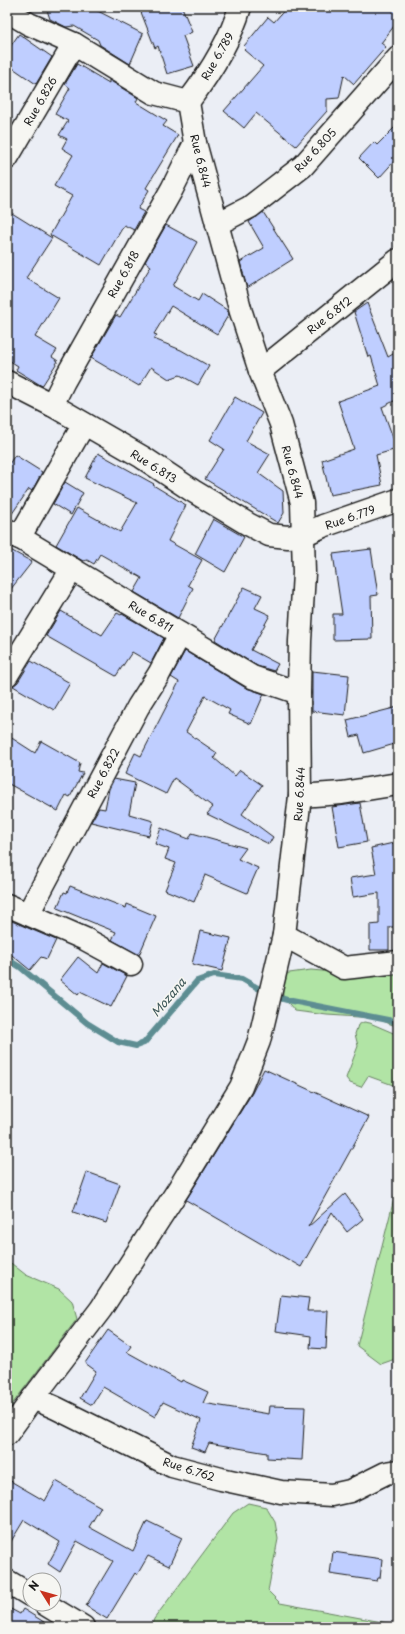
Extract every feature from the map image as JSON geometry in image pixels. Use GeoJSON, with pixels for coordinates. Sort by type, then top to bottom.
{"type":"FeatureCollection","features":[{"type":"Feature","properties":{"kind":"street","name":"Rue 6.789"},"geometry":{"type":"LineString","coordinates":[[188,102],[229,39],[240,7]]}},
{"type":"Feature","properties":{"kind":"street"},"geometry":{"type":"LineString","coordinates":[[7,11],[29,24],[74,44],[154,92],[188,102]]}},
{"type":"Feature","properties":{"kind":"street","name":"Rue 6.826"},"geometry":{"type":"LineString","coordinates":[[7,158],[74,44]]}},
{"type":"Feature","properties":{"kind":"street","name":"Rue 6.805"},"geometry":{"type":"LineString","coordinates":[[217,224],[240,214],[303,166],[398,58]]}},
{"type":"Feature","properties":{"kind":"street","name":"Rue 6.844"},"geometry":{"type":"LineString","coordinates":[[33,1398],[101,1309],[178,1190],[241,1086],[259,1041],[284,934],[300,796],[299,693],[304,572],[302,503],[281,424],[260,371],[241,312],[195,142],[188,102]]}},
{"type":"Feature","properties":{"kind":"street","name":"Rue 6.818"},"geometry":{"type":"LineString","coordinates":[[52,405],[172,189],[195,142]]}},
{"type":"Feature","properties":{"kind":"street","name":"Rue 6.812"},"geometry":{"type":"LineString","coordinates":[[260,371],[398,260]]}},
{"type":"Feature","properties":{"kind":"street","name":"Rue 6.813"},"geometry":{"type":"LineString","coordinates":[[7,382],[52,405],[142,457],[193,491],[269,535],[288,537],[303,535]]}},
{"type":"Feature","properties":{"kind":"street"},"geometry":{"type":"LineString","coordinates":[[13,534],[84,424]]}},
{"type":"Feature","properties":{"kind":"street","name":"Rue 6.779"},"geometry":{"type":"LineString","coordinates":[[303,535],[323,526],[398,500]]}},
{"type":"Feature","properties":{"kind":"street","name":"Rue 6.811"},"geometry":{"type":"LineString","coordinates":[[13,534],[252,676],[299,693]]}},
{"type":"Feature","properties":{"kind":"street"},"geometry":{"type":"LineString","coordinates":[[7,675],[72,569]]}},
{"type":"Feature","properties":{"kind":"street","name":"Rue 6.822"},"geometry":{"type":"LineString","coordinates":[[28,914],[138,707],[159,674],[180,634]]}},
{"type":"Feature","properties":{"kind":"street"},"geometry":{"type":"LineString","coordinates":[[300,796],[342,793],[398,784]]}},
{"type":"Feature","properties":{"kind":"street"},"geometry":{"type":"LineString","coordinates":[[7,905],[85,939],[131,964]]}},
{"type":"Feature","properties":{"kind":"street"},"geometry":{"type":"LineString","coordinates":[[284,934],[344,968],[398,962]]}},
{"type":"Feature","properties":{"kind":"street"},"geometry":{"type":"LineString","coordinates":[[7,1434],[33,1398]]}},
{"type":"Feature","properties":{"kind":"street","name":"Rue 6.762"},"geometry":{"type":"LineString","coordinates":[[33,1398],[172,1466],[221,1479],[281,1492],[332,1495],[350,1491],[386,1473],[398,1472]]}},
{"type":"Feature","properties":{"kind":"street"},"geometry":{"type":"LineString","coordinates":[[7,1581],[22,1590]]}},
{"type":"Feature","properties":{"kind":"street"},"geometry":{"type":"LineString","coordinates":[[58,1612],[83,1627]]}},
{"type":"Feature","properties":{"kind":"green space"},"geometry":{"type":"Polygon","coordinates":[[[311,970],[378,976],[398,975],[398,1027],[375,1018],[295,1011],[283,997],[282,974],[311,970]]]}},
{"type":"Feature","properties":{"kind":"green space"},"geometry":{"type":"Polygon","coordinates":[[[364,1022],[370,1023],[398,1035],[398,1067],[393,1085],[368,1076],[361,1087],[350,1083],[346,1078],[358,1046],[355,1034],[358,1025],[364,1022]]]}},
{"type":"Feature","properties":{"kind":"green space"},"geometry":{"type":"Polygon","coordinates":[[[398,1183],[398,1358],[381,1364],[357,1346],[398,1183]]]}},
{"type":"Feature","properties":{"kind":"green space"},"geometry":{"type":"Polygon","coordinates":[[[7,1260],[26,1275],[59,1289],[72,1301],[77,1319],[7,1411],[7,1260]]]}},
{"type":"Feature","properties":{"kind":"green space"},"geometry":{"type":"Polygon","coordinates":[[[248,1503],[266,1507],[275,1522],[278,1539],[268,1591],[280,1603],[398,1625],[398,1627],[151,1627],[154,1619],[233,1513],[248,1503]]]}},
{"type":"Feature","properties":{"kind":"building"},"geometry":{"type":"Polygon","coordinates":[[[46,7],[90,7],[143,34],[130,64],[100,45],[98,40],[74,26],[66,27],[50,19],[46,7]]]}},
{"type":"Feature","properties":{"kind":"building"},"geometry":{"type":"Polygon","coordinates":[[[139,7],[182,7],[192,32],[183,36],[194,66],[167,74],[158,46],[155,48],[139,7]]]}},
{"type":"Feature","properties":{"kind":"building"},"geometry":{"type":"Polygon","coordinates":[[[287,7],[398,7],[398,21],[381,43],[386,47],[354,84],[344,75],[339,98],[327,99],[327,111],[296,146],[256,113],[244,128],[224,111],[263,66],[244,50],[246,48],[244,46],[268,17],[274,22],[287,7]]]}},
{"type":"Feature","properties":{"kind":"building"},"geometry":{"type":"Polygon","coordinates":[[[19,34],[52,57],[36,84],[7,64],[7,51],[19,34]]]}},
{"type":"Feature","properties":{"kind":"building"},"geometry":{"type":"Polygon","coordinates":[[[77,64],[109,83],[109,80],[138,98],[136,102],[167,121],[163,126],[178,135],[146,188],[149,190],[138,209],[144,212],[134,230],[124,225],[101,265],[50,235],[72,196],[54,186],[73,155],[62,148],[67,139],[59,135],[68,121],[55,114],[70,88],[65,84],[77,64]]]}},
{"type":"Feature","properties":{"kind":"building"},"geometry":{"type":"Polygon","coordinates":[[[398,124],[398,157],[379,178],[359,158],[374,142],[377,145],[398,124]]]}},
{"type":"Feature","properties":{"kind":"building"},"geometry":{"type":"Polygon","coordinates":[[[7,210],[52,238],[26,278],[59,298],[35,337],[57,350],[52,357],[58,361],[42,386],[16,370],[18,366],[7,359],[7,210]]]}},
{"type":"Feature","properties":{"kind":"building"},"geometry":{"type":"Polygon","coordinates":[[[263,212],[293,259],[247,288],[240,262],[264,248],[249,222],[263,212]]]}},
{"type":"Feature","properties":{"kind":"building"},"geometry":{"type":"Polygon","coordinates":[[[166,225],[197,242],[173,286],[198,301],[202,294],[227,310],[229,314],[217,334],[171,306],[154,334],[157,335],[154,339],[181,350],[209,366],[198,385],[180,375],[169,379],[151,367],[139,386],[91,358],[116,315],[120,317],[151,266],[145,262],[166,225]]]}},
{"type":"Feature","properties":{"kind":"building"},"geometry":{"type":"Polygon","coordinates":[[[367,303],[388,357],[398,351],[398,399],[382,407],[397,449],[376,455],[382,485],[330,495],[322,460],[354,449],[338,401],[380,386],[371,356],[368,357],[354,312],[367,303]]]}},
{"type":"Feature","properties":{"kind":"building"},"geometry":{"type":"Polygon","coordinates":[[[235,397],[262,413],[246,441],[270,454],[258,473],[283,491],[284,513],[278,523],[205,479],[224,449],[210,440],[235,397]]]}},
{"type":"Feature","properties":{"kind":"building"},"geometry":{"type":"Polygon","coordinates":[[[98,453],[154,484],[153,485],[186,505],[168,541],[202,560],[188,585],[193,588],[178,618],[134,592],[142,578],[100,554],[94,564],[87,560],[83,561],[56,545],[77,508],[120,532],[137,503],[85,478],[98,453]]]}},
{"type":"Feature","properties":{"kind":"building"},"geometry":{"type":"Polygon","coordinates":[[[15,455],[42,472],[32,491],[29,489],[9,518],[7,518],[7,467],[15,455]]]}},
{"type":"Feature","properties":{"kind":"building"},"geometry":{"type":"Polygon","coordinates":[[[65,482],[83,493],[71,515],[53,504],[65,482]]]}},
{"type":"Feature","properties":{"kind":"building"},"geometry":{"type":"Polygon","coordinates":[[[213,519],[244,537],[225,572],[195,554],[213,519]]]}},
{"type":"Feature","properties":{"kind":"building"},"geometry":{"type":"Polygon","coordinates":[[[7,548],[32,562],[7,594],[7,548]]]}},
{"type":"Feature","properties":{"kind":"building"},"geometry":{"type":"Polygon","coordinates":[[[371,549],[378,595],[371,596],[372,639],[333,640],[333,614],[342,614],[333,554],[371,549]]]}},
{"type":"Feature","properties":{"kind":"building"},"geometry":{"type":"Polygon","coordinates":[[[244,587],[262,595],[255,608],[270,615],[251,650],[278,664],[274,671],[257,666],[215,640],[244,587]]]}},
{"type":"Feature","properties":{"kind":"building"},"geometry":{"type":"Polygon","coordinates":[[[61,611],[102,635],[117,613],[122,614],[164,638],[151,663],[132,652],[116,676],[46,636],[61,611]]]}},
{"type":"Feature","properties":{"kind":"building"},"geometry":{"type":"Polygon","coordinates":[[[185,651],[246,688],[264,694],[251,724],[228,714],[230,710],[205,696],[186,732],[217,753],[214,758],[235,776],[240,770],[262,785],[242,814],[273,837],[269,844],[207,814],[213,807],[174,778],[166,794],[125,774],[135,753],[141,756],[179,682],[171,677],[185,651]]]}},
{"type":"Feature","properties":{"kind":"building"},"geometry":{"type":"Polygon","coordinates":[[[31,661],[70,683],[54,710],[13,686],[18,682],[31,661]]]}},
{"type":"Feature","properties":{"kind":"building"},"geometry":{"type":"Polygon","coordinates":[[[312,671],[349,675],[345,715],[312,711],[312,671]]]}},
{"type":"Feature","properties":{"kind":"building"},"geometry":{"type":"Polygon","coordinates":[[[398,707],[398,743],[364,753],[359,735],[351,737],[347,720],[398,707]]]}},
{"type":"Feature","properties":{"kind":"building"},"geometry":{"type":"Polygon","coordinates":[[[7,735],[35,753],[41,741],[80,763],[78,772],[83,773],[70,797],[66,795],[58,811],[7,783],[7,735]]]}},
{"type":"Feature","properties":{"kind":"building"},"geometry":{"type":"Polygon","coordinates":[[[114,779],[135,783],[129,814],[153,821],[149,836],[91,822],[99,808],[105,809],[109,789],[114,779]]]}},
{"type":"Feature","properties":{"kind":"building"},"geometry":{"type":"Polygon","coordinates":[[[360,803],[367,842],[339,847],[332,807],[360,803]]]}},
{"type":"Feature","properties":{"kind":"building"},"geometry":{"type":"Polygon","coordinates":[[[161,828],[189,839],[192,833],[246,848],[238,859],[258,868],[247,893],[205,875],[194,902],[165,890],[176,863],[165,859],[169,849],[155,844],[161,828]]]}},
{"type":"Feature","properties":{"kind":"building"},"geometry":{"type":"Polygon","coordinates":[[[398,842],[398,927],[389,927],[389,950],[370,950],[370,925],[379,924],[379,893],[353,897],[350,878],[376,874],[371,848],[398,842]]]}},
{"type":"Feature","properties":{"kind":"building"},"geometry":{"type":"Polygon","coordinates":[[[70,886],[126,908],[127,904],[156,916],[139,955],[112,940],[116,932],[57,908],[64,892],[67,893],[70,886]]]}},
{"type":"Feature","properties":{"kind":"building"},"geometry":{"type":"Polygon","coordinates":[[[7,919],[56,940],[47,959],[41,957],[30,970],[7,951],[7,919]]]}},
{"type":"Feature","properties":{"kind":"building"},"geometry":{"type":"Polygon","coordinates":[[[200,931],[231,938],[222,971],[192,964],[200,931]]]}},
{"type":"Feature","properties":{"kind":"building"},"geometry":{"type":"Polygon","coordinates":[[[78,957],[98,973],[103,963],[127,976],[111,1007],[80,992],[78,995],[60,980],[78,957]]]}},
{"type":"Feature","properties":{"kind":"building"},"geometry":{"type":"Polygon","coordinates":[[[264,1069],[369,1117],[308,1227],[345,1194],[363,1219],[347,1232],[332,1212],[301,1267],[186,1200],[252,1093],[264,1069]]]}},
{"type":"Feature","properties":{"kind":"building"},"geometry":{"type":"Polygon","coordinates":[[[87,1172],[120,1184],[106,1223],[73,1212],[87,1172]]]}},
{"type":"Feature","properties":{"kind":"building"},"geometry":{"type":"Polygon","coordinates":[[[281,1295],[309,1298],[307,1311],[328,1311],[326,1349],[310,1348],[311,1336],[276,1331],[281,1295]]]}},
{"type":"Feature","properties":{"kind":"building"},"geometry":{"type":"Polygon","coordinates":[[[108,1330],[131,1346],[127,1352],[181,1382],[182,1380],[208,1392],[203,1403],[269,1414],[270,1406],[305,1407],[302,1460],[267,1458],[267,1453],[209,1443],[205,1452],[191,1447],[201,1420],[163,1402],[155,1417],[103,1387],[92,1405],[80,1398],[96,1371],[85,1363],[108,1330]]]}},
{"type":"Feature","properties":{"kind":"building"},"geometry":{"type":"Polygon","coordinates":[[[7,1479],[45,1501],[56,1481],[101,1507],[89,1527],[133,1551],[147,1521],[182,1538],[169,1566],[148,1556],[137,1575],[135,1573],[107,1619],[86,1606],[113,1561],[77,1541],[60,1572],[48,1564],[60,1542],[24,1520],[7,1548],[7,1479]]]}},
{"type":"Feature","properties":{"kind":"building"},"geometry":{"type":"Polygon","coordinates":[[[333,1552],[382,1559],[380,1578],[378,1578],[377,1581],[330,1574],[333,1552]]]}},
{"type":"Feature","properties":{"kind":"building"},"geometry":{"type":"Polygon","coordinates":[[[7,1607],[20,1614],[22,1611],[22,1612],[28,1612],[52,1627],[7,1627],[7,1607]]]}},
{"type":"Feature","properties":{"kind":"waterway","name":"Mozana"},"geometry":{"type":"LineString","coordinates":[[7,959],[20,967],[87,1023],[118,1042],[136,1046],[144,1043],[197,981],[214,975],[242,979],[270,995],[287,1000],[398,1022]]}}]}
